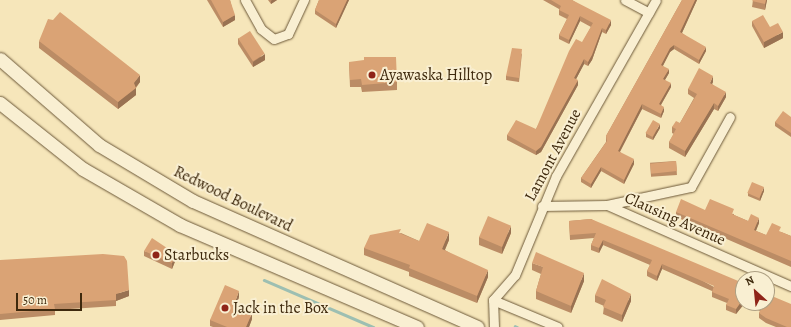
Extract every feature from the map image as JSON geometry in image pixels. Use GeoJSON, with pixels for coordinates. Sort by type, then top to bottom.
{"type":"FeatureCollection","features":[{"type":"Feature","properties":{"kind":"main road","name":"Redwood Boulevard"},"geometry":{"type":"LineString","coordinates":[[0,59],[99,145],[192,201],[477,327]]}},
{"type":"Feature","properties":{"kind":"main road"},"geometry":{"type":"LineString","coordinates":[[0,103],[83,169],[180,225],[417,327]]}},
{"type":"Feature","properties":{"kind":"street"},"geometry":{"type":"LineString","coordinates":[[245,0],[261,29],[274,39],[288,34],[304,0]]}},
{"type":"Feature","properties":{"kind":"street"},"geometry":{"type":"LineString","coordinates":[[625,0],[649,13]]}},
{"type":"Feature","properties":{"kind":"street","name":"Lamont Avenue"},"geometry":{"type":"LineString","coordinates":[[493,300],[515,275],[542,206],[656,0]]}},
{"type":"Feature","properties":{"kind":"street"},"geometry":{"type":"LineString","coordinates":[[606,205],[691,187],[730,117]]}},
{"type":"Feature","properties":{"kind":"street","name":"Clausing Avenue"},"geometry":{"type":"LineString","coordinates":[[542,206],[606,205],[791,286]]}},
{"type":"Feature","properties":{"kind":"street"},"geometry":{"type":"LineString","coordinates":[[494,327],[493,300],[558,327]]}},
{"type":"Feature","properties":{"kind":"building"},"geometry":{"type":"Polygon","coordinates":[[[211,0],[230,0],[235,15],[223,22],[211,0]]]}},
{"type":"Feature","properties":{"kind":"building"},"geometry":{"type":"Polygon","coordinates":[[[319,0],[347,0],[336,24],[315,10],[319,0]]]}},
{"type":"Feature","properties":{"kind":"building"},"geometry":{"type":"Polygon","coordinates":[[[551,0],[572,0],[611,20],[606,30],[602,28],[588,62],[584,59],[574,78],[578,80],[541,147],[536,151],[507,135],[516,120],[536,129],[569,51],[576,39],[582,42],[593,23],[580,16],[569,40],[559,35],[569,15],[559,10],[561,6],[551,0]]]}},
{"type":"Feature","properties":{"kind":"building"},"geometry":{"type":"Polygon","coordinates":[[[682,0],[695,0],[680,32],[706,47],[699,60],[674,45],[670,48],[661,65],[669,69],[663,79],[671,83],[659,104],[664,107],[661,114],[642,104],[618,151],[634,159],[624,180],[601,167],[591,184],[581,178],[607,141],[606,136],[682,0]]]}},
{"type":"Feature","properties":{"kind":"building"},"geometry":{"type":"Polygon","coordinates":[[[766,0],[765,4],[752,1],[766,0]]]}},
{"type":"Feature","properties":{"kind":"building"},"geometry":{"type":"Polygon","coordinates":[[[60,12],[140,75],[134,83],[136,88],[118,102],[39,41],[48,19],[53,20],[60,12]]]}},
{"type":"Feature","properties":{"kind":"building"},"geometry":{"type":"Polygon","coordinates":[[[763,15],[770,27],[778,23],[783,32],[764,42],[752,21],[763,15]]]}},
{"type":"Feature","properties":{"kind":"building"},"geometry":{"type":"Polygon","coordinates":[[[250,31],[265,54],[253,61],[238,39],[250,31]]]}},
{"type":"Feature","properties":{"kind":"building"},"geometry":{"type":"Polygon","coordinates":[[[512,48],[522,49],[519,78],[506,76],[512,48]]]}},
{"type":"Feature","properties":{"kind":"building"},"geometry":{"type":"Polygon","coordinates":[[[364,57],[396,57],[397,82],[362,85],[361,79],[350,80],[349,62],[364,60],[364,57]]]}},
{"type":"Feature","properties":{"kind":"building"},"geometry":{"type":"Polygon","coordinates":[[[699,68],[713,76],[710,83],[726,92],[718,106],[714,103],[685,151],[669,142],[676,129],[672,127],[676,121],[680,123],[697,94],[688,89],[699,68]]]}},
{"type":"Feature","properties":{"kind":"building"},"geometry":{"type":"Polygon","coordinates":[[[783,111],[791,117],[791,133],[775,122],[783,111]]]}},
{"type":"Feature","properties":{"kind":"building"},"geometry":{"type":"Polygon","coordinates":[[[653,120],[660,124],[652,137],[646,133],[653,120]]]}},
{"type":"Feature","properties":{"kind":"building"},"geometry":{"type":"Polygon","coordinates":[[[676,161],[677,171],[651,174],[650,164],[676,161]]]}},
{"type":"Feature","properties":{"kind":"building"},"geometry":{"type":"Polygon","coordinates":[[[752,182],[764,187],[759,198],[747,193],[752,182]]]}},
{"type":"Feature","properties":{"kind":"building"},"geometry":{"type":"Polygon","coordinates":[[[681,199],[705,210],[710,199],[734,209],[732,214],[748,221],[751,214],[759,218],[754,230],[766,235],[772,223],[781,227],[779,231],[791,236],[791,261],[676,212],[681,199]]]}},
{"type":"Feature","properties":{"kind":"building"},"geometry":{"type":"Polygon","coordinates":[[[488,216],[511,226],[502,247],[479,237],[488,216]]]}},
{"type":"Feature","properties":{"kind":"building"},"geometry":{"type":"Polygon","coordinates":[[[591,219],[735,280],[735,309],[726,305],[729,299],[712,292],[714,286],[662,264],[657,276],[647,271],[652,260],[603,240],[599,248],[591,245],[596,233],[570,235],[569,221],[591,219]]]}},
{"type":"Feature","properties":{"kind":"building"},"geometry":{"type":"Polygon","coordinates":[[[427,223],[449,232],[442,249],[488,270],[477,296],[409,268],[410,265],[364,248],[370,235],[401,229],[399,233],[419,241],[427,223]]]}},
{"type":"Feature","properties":{"kind":"building"},"geometry":{"type":"Polygon","coordinates":[[[152,238],[176,254],[172,263],[144,251],[152,238]]]}},
{"type":"Feature","properties":{"kind":"building"},"geometry":{"type":"Polygon","coordinates":[[[536,252],[584,273],[571,306],[536,291],[543,267],[532,263],[536,252]]]}},
{"type":"Feature","properties":{"kind":"building"},"geometry":{"type":"Polygon","coordinates":[[[103,254],[124,256],[127,261],[129,290],[116,294],[116,300],[54,304],[55,309],[0,314],[0,260],[103,254]]]}},
{"type":"Feature","properties":{"kind":"building"},"geometry":{"type":"Polygon","coordinates":[[[602,279],[631,294],[622,315],[603,307],[606,300],[595,295],[602,279]]]}},
{"type":"Feature","properties":{"kind":"building"},"geometry":{"type":"Polygon","coordinates":[[[225,285],[239,291],[234,305],[252,313],[246,327],[227,327],[210,320],[225,285]]]}},
{"type":"Feature","properties":{"kind":"building"},"geometry":{"type":"Polygon","coordinates":[[[775,297],[791,304],[791,327],[787,327],[766,318],[759,313],[760,311],[775,311],[775,297]]]}},
{"type":"Feature","properties":{"kind":"waterway"},"geometry":{"type":"LineString","coordinates":[[264,280],[373,327]]}},
{"type":"Feature","properties":{"kind":"place","name":"Ayawaska Hilltop"},"geometry":{"type":"Point","coordinates":[372,75]}},
{"type":"Feature","properties":{"kind":"place","name":"Starbucks"},"geometry":{"type":"Point","coordinates":[156,255]}},
{"type":"Feature","properties":{"kind":"place","name":"Jack in the Box"},"geometry":{"type":"Point","coordinates":[225,308]}}]}
